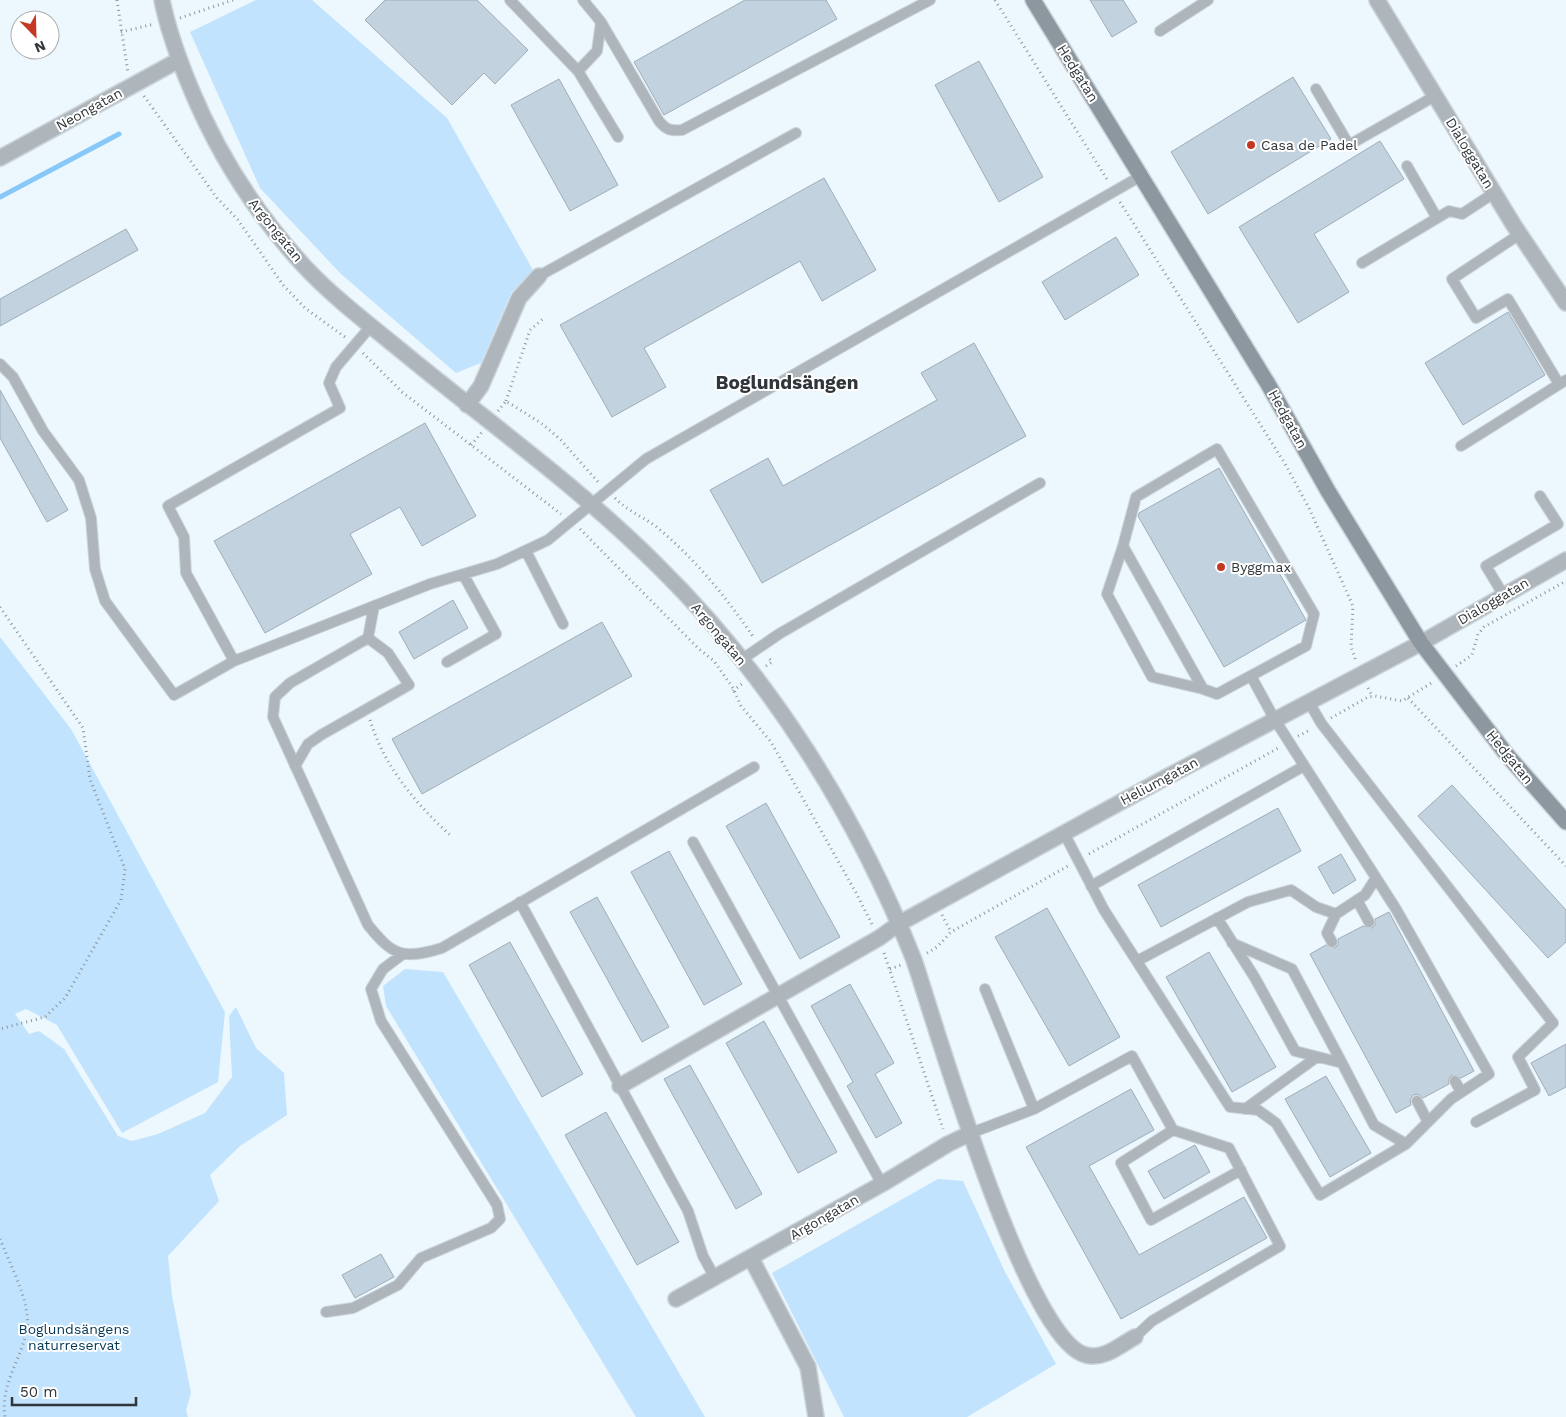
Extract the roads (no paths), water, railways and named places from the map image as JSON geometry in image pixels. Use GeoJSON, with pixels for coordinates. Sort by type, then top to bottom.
{"type":"FeatureCollection","features":[{"type":"Feature","properties":{"kind":"street","name":"Argongatan"},"geometry":{"type":"LineString","coordinates":[[162,0],[179,60],[201,114],[233,173],[256,207],[307,269],[371,326],[592,504],[658,566],[741,660],[778,706],[815,762],[900,923],[1002,1223],[1032,1285],[1061,1337],[1074,1350],[1086,1355],[1095,1356],[1110,1351],[1135,1337]]}},
{"type":"Feature","properties":{"kind":"street","name":"Hedgatan"},"geometry":{"type":"LineString","coordinates":[[1033,0],[1268,384],[1328,491],[1421,643],[1507,755],[1566,822]]}},
{"type":"Feature","properties":{"kind":"street","name":"Dialoggatan"},"geometry":{"type":"LineString","coordinates":[[1377,0],[1494,193],[1566,303]]}},
{"type":"Feature","properties":{"kind":"street","name":"Neongatan"},"geometry":{"type":"LineString","coordinates":[[0,158],[179,60]]}},
{"type":"Feature","properties":{"kind":"street"},"geometry":{"type":"LineString","coordinates":[[467,405],[481,386],[519,298],[539,276]]}},
{"type":"Feature","properties":{"kind":"street","name":"Dialoggatan"},"geometry":{"type":"LineString","coordinates":[[1421,643],[1566,560]]}},
{"type":"Feature","properties":{"kind":"street","name":"Heliumgatan"},"geometry":{"type":"LineString","coordinates":[[900,923],[1064,833],[1421,643]]}},
{"type":"Feature","properties":{"kind":"street"},"geometry":{"type":"LineString","coordinates":[[620,1086],[879,938],[900,923]]}},
{"type":"Feature","properties":{"kind":"street","name":"Argongatan"},"geometry":{"type":"LineString","coordinates":[[676,1299],[882,1184],[948,1144],[971,1133]]}},
{"type":"Feature","properties":{"kind":"street"},"geometry":{"type":"LineString","coordinates":[[751,1258],[808,1367],[816,1417]]}},
{"type":"Feature","properties":{"kind":"lane"},"geometry":{"type":"LineString","coordinates":[[510,0],[578,71],[618,137]]}},
{"type":"Feature","properties":{"kind":"lane"},"geometry":{"type":"LineString","coordinates":[[583,0],[601,22],[659,121],[665,128],[672,131],[682,130],[930,0]]}},
{"type":"Feature","properties":{"kind":"lane"},"geometry":{"type":"LineString","coordinates":[[1160,31],[1208,0]]}},
{"type":"Feature","properties":{"kind":"lane"},"geometry":{"type":"LineString","coordinates":[[578,71],[597,51],[601,22]]}},
{"type":"Feature","properties":{"kind":"lane"},"geometry":{"type":"LineString","coordinates":[[1316,89],[1349,145],[1435,96]]}},
{"type":"Feature","properties":{"kind":"lane"},"geometry":{"type":"LineString","coordinates":[[539,276],[796,133]]}},
{"type":"Feature","properties":{"kind":"lane"},"geometry":{"type":"LineString","coordinates":[[1407,166],[1437,218]]}},
{"type":"Feature","properties":{"kind":"lane"},"geometry":{"type":"LineString","coordinates":[[0,364],[13,377],[43,431],[63,462],[79,480],[91,518],[95,569],[106,601],[174,695],[234,661],[430,584],[497,564],[548,540],[646,459],[1141,176]]}},
{"type":"Feature","properties":{"kind":"lane"},"geometry":{"type":"LineString","coordinates":[[1362,263],[1449,211],[1462,214],[1494,193]]}},
{"type":"Feature","properties":{"kind":"lane"},"geometry":{"type":"LineString","coordinates":[[1461,446],[1563,382],[1508,298],[1476,318],[1452,279],[1520,234]]}},
{"type":"Feature","properties":{"kind":"lane"},"geometry":{"type":"LineString","coordinates":[[234,661],[186,574],[184,537],[168,506],[340,408],[329,384],[336,367],[371,326]]}},
{"type":"Feature","properties":{"kind":"lane"},"geometry":{"type":"LineString","coordinates":[[1217,449],[1314,614],[1306,646],[1217,694],[1152,677],[1107,594],[1123,546],[1136,497],[1217,449]]}},
{"type":"Feature","properties":{"kind":"lane"},"geometry":{"type":"LineString","coordinates":[[741,660],[779,634],[1040,483]]}},
{"type":"Feature","properties":{"kind":"lane"},"geometry":{"type":"LineString","coordinates":[[1504,596],[1486,566],[1558,524],[1540,496]]}},
{"type":"Feature","properties":{"kind":"lane"},"geometry":{"type":"LineString","coordinates":[[1123,546],[1203,689]]}},
{"type":"Feature","properties":{"kind":"lane"},"geometry":{"type":"LineString","coordinates":[[526,551],[563,624]]}},
{"type":"Feature","properties":{"kind":"lane"},"geometry":{"type":"LineString","coordinates":[[447,662],[496,634],[463,574]]}},
{"type":"Feature","properties":{"kind":"lane"},"geometry":{"type":"LineString","coordinates":[[374,606],[368,638],[290,683],[275,697],[273,717],[368,925],[384,945],[403,954],[421,954],[442,948],[754,767]]}},
{"type":"Feature","properties":{"kind":"lane"},"geometry":{"type":"LineString","coordinates":[[295,766],[308,744],[409,685],[388,653],[368,638]]}},
{"type":"Feature","properties":{"kind":"lane"},"geometry":{"type":"LineString","coordinates":[[1064,833],[1091,886],[1230,1107],[1258,1110],[1276,1123],[1320,1195],[1406,1144],[1451,1099],[1489,1074],[1396,909],[1288,742],[1251,676]]}},
{"type":"Feature","properties":{"kind":"lane"},"geometry":{"type":"LineString","coordinates":[[1309,702],[1321,723],[1553,1023],[1518,1057],[1534,1090],[1476,1122]]}},
{"type":"Feature","properties":{"kind":"lane"},"geometry":{"type":"LineString","coordinates":[[1091,886],[1304,766]]}},
{"type":"Feature","properties":{"kind":"lane"},"geometry":{"type":"LineString","coordinates":[[693,842],[882,1184]]}},
{"type":"Feature","properties":{"kind":"lane"},"geometry":{"type":"LineString","coordinates":[[1332,942],[1327,933],[1336,914],[1365,895],[1376,878]]}},
{"type":"Feature","properties":{"kind":"lane"},"geometry":{"type":"LineString","coordinates":[[1137,961],[1248,902],[1291,890],[1316,907],[1336,914]]}},
{"type":"Feature","properties":{"kind":"lane"},"geometry":{"type":"LineString","coordinates":[[1357,900],[1369,922]]}},
{"type":"Feature","properties":{"kind":"lane"},"geometry":{"type":"LineString","coordinates":[[520,902],[688,1211],[703,1256],[715,1278]]}},
{"type":"Feature","properties":{"kind":"lane"},"geometry":{"type":"LineString","coordinates":[[1217,918],[1295,1051],[1342,1063]]}},
{"type":"Feature","properties":{"kind":"lane"},"geometry":{"type":"LineString","coordinates":[[1232,943],[1292,969],[1374,1125],[1406,1144]]}},
{"type":"Feature","properties":{"kind":"lane"},"geometry":{"type":"LineString","coordinates":[[326,1312],[353,1308],[398,1285],[421,1258],[491,1228],[500,1219],[497,1205],[381,1021],[371,989],[383,969],[403,954]]}},
{"type":"Feature","properties":{"kind":"lane"},"geometry":{"type":"LineString","coordinates":[[985,989],[1034,1109]]}},
{"type":"Feature","properties":{"kind":"lane"},"geometry":{"type":"LineString","coordinates":[[971,1133],[1034,1109],[1132,1056],[1173,1130],[1229,1148],[1280,1246],[1152,1321],[1135,1337]]}},
{"type":"Feature","properties":{"kind":"lane"},"geometry":{"type":"LineString","coordinates":[[1245,1109],[1317,1057]]}},
{"type":"Feature","properties":{"kind":"lane"},"geometry":{"type":"LineString","coordinates":[[1455,1081],[1461,1092]]}},
{"type":"Feature","properties":{"kind":"lane"},"geometry":{"type":"LineString","coordinates":[[1417,1101],[1428,1122]]}},
{"type":"Feature","properties":{"kind":"lane"},"geometry":{"type":"LineString","coordinates":[[1173,1130],[1121,1163],[1151,1220],[1241,1170]]}},
{"type":"Feature","properties":{"kind":"waterway"},"geometry":{"type":"LineString","coordinates":[[0,197],[119,134]]}},
{"type":"Feature","properties":{"kind":"place","name":"Casa de Padel"},"geometry":{"type":"Point","coordinates":[1251,145]}},
{"type":"Feature","properties":{"kind":"place","name":"Byggmax"},"geometry":{"type":"Point","coordinates":[1221,567]}},
{"type":"Feature","properties":{"kind":"district","name":"Boglundsängen"},"geometry":{"type":"Point","coordinates":[787,382]}},
{"type":"Feature","properties":{"kind":"park label","name":"Boglundsängens naturreservat"},"geometry":{"type":"Point","coordinates":[74,1338]}}]}
